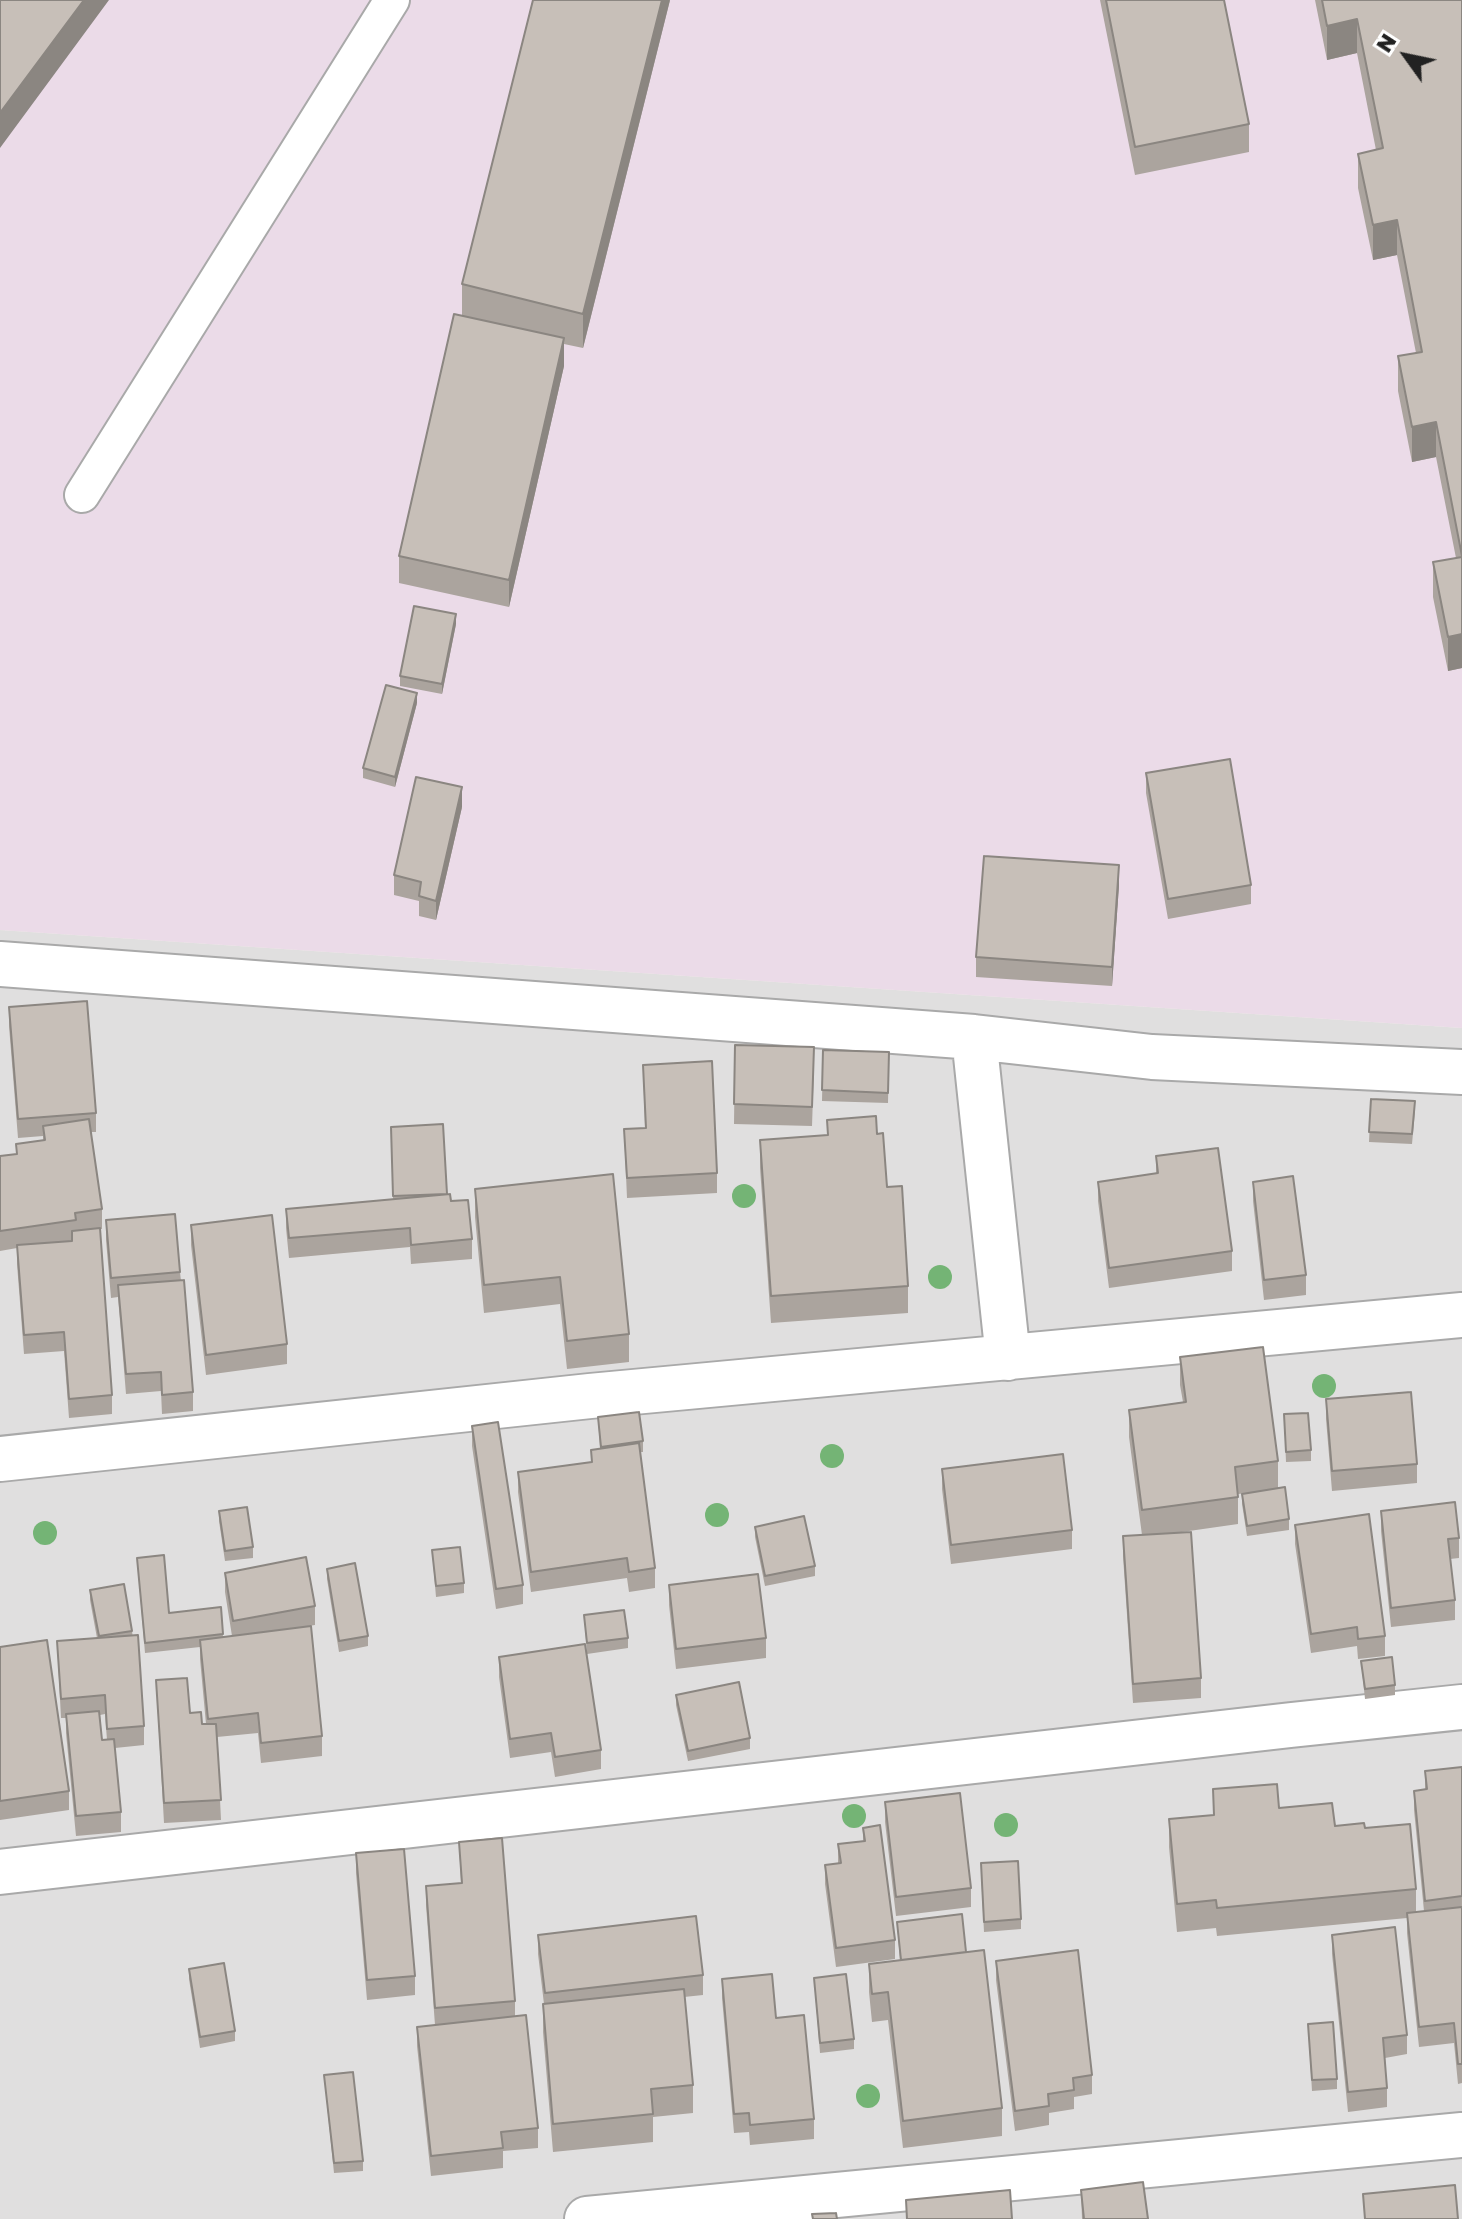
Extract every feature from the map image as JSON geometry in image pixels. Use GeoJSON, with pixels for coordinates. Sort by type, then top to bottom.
{"type":"FeatureCollection","features":[{"type":"Feature","properties":{"kind":"street"},"geometry":{"type":"LineString","coordinates":[[0,964],[974,1037],[1152,1057],[1462,1072]]}},
{"type":"Feature","properties":{"kind":"street"},"geometry":{"type":"LineString","coordinates":[[974,1037],[1008,1358]]}},
{"type":"Feature","properties":{"kind":"street"},"geometry":{"type":"LineString","coordinates":[[0,1459],[590,1396],[1462,1315]]}},
{"type":"Feature","properties":{"kind":"street"},"geometry":{"type":"LineString","coordinates":[[0,1872],[1462,1707]]}},
{"type":"Feature","properties":{"kind":"street"},"geometry":{"type":"LineString","coordinates":[[587,2219],[1462,2135]]}},
{"type":"Feature","properties":{"kind":"lane"},"geometry":{"type":"LineString","coordinates":[[82,495],[392,0]]}},
{"type":"Feature","properties":{"kind":"shaded area"},"geometry":{"type":"Polygon","coordinates":[[[0,0],[1462,0],[1462,1028],[0,930],[0,0]]]}},
{"type":"Feature","properties":{"kind":"shaded area"},"geometry":{"type":"Polygon","coordinates":[[[0,930],[1462,1028],[1462,2219],[0,2219],[0,930]]]}},
{"type":"Feature","properties":{"kind":"building"},"geometry":{"type":"Polygon","coordinates":[[[0,0],[84,0],[0,113],[0,0]]]}},
{"type":"Feature","properties":{"kind":"building"},"geometry":{"type":"Polygon","coordinates":[[[533,0],[662,0],[583,314],[462,284],[533,0]]]}},
{"type":"Feature","properties":{"kind":"building"},"geometry":{"type":"Polygon","coordinates":[[[1106,0],[1224,0],[1249,124],[1135,147],[1106,0]]]}},
{"type":"Feature","properties":{"kind":"building"},"geometry":{"type":"Polygon","coordinates":[[[1322,0],[1462,0],[1462,556],[1436,422],[1412,427],[1398,356],[1422,352],[1397,220],[1373,225],[1358,154],[1383,148],[1357,19],[1327,26],[1322,0]]]}},
{"type":"Feature","properties":{"kind":"building"},"geometry":{"type":"Polygon","coordinates":[[[454,314],[564,338],[509,580],[399,556],[454,314]]]}},
{"type":"Feature","properties":{"kind":"building"},"geometry":{"type":"Polygon","coordinates":[[[1462,557],[1462,634],[1448,637],[1433,562],[1462,557]]]}},
{"type":"Feature","properties":{"kind":"building"},"geometry":{"type":"Polygon","coordinates":[[[414,606],[456,614],[442,684],[400,676],[414,606]]]}},
{"type":"Feature","properties":{"kind":"building"},"geometry":{"type":"Polygon","coordinates":[[[386,685],[417,693],[395,777],[363,768],[386,685]]]}},
{"type":"Feature","properties":{"kind":"building"},"geometry":{"type":"Polygon","coordinates":[[[1230,759],[1251,885],[1168,899],[1146,773],[1230,759]]]}},
{"type":"Feature","properties":{"kind":"building"},"geometry":{"type":"Polygon","coordinates":[[[416,777],[462,787],[436,901],[419,896],[421,882],[394,875],[416,777]]]}},
{"type":"Feature","properties":{"kind":"building"},"geometry":{"type":"Polygon","coordinates":[[[984,856],[1119,865],[1112,967],[976,957],[984,856]]]}},
{"type":"Feature","properties":{"kind":"building"},"geometry":{"type":"Polygon","coordinates":[[[87,1001],[96,1113],[18,1119],[9,1007],[87,1001]]]}},
{"type":"Feature","properties":{"kind":"building"},"geometry":{"type":"Polygon","coordinates":[[[735,1045],[814,1047],[812,1107],[734,1104],[735,1045]]]}},
{"type":"Feature","properties":{"kind":"building"},"geometry":{"type":"Polygon","coordinates":[[[823,1050],[889,1052],[888,1093],[822,1090],[823,1050]]]}},
{"type":"Feature","properties":{"kind":"building"},"geometry":{"type":"Polygon","coordinates":[[[712,1061],[717,1173],[627,1178],[624,1129],[646,1128],[643,1065],[712,1061]]]}},
{"type":"Feature","properties":{"kind":"building"},"geometry":{"type":"Polygon","coordinates":[[[1371,1099],[1415,1101],[1412,1134],[1369,1132],[1371,1099]]]}},
{"type":"Feature","properties":{"kind":"building"},"geometry":{"type":"Polygon","coordinates":[[[876,1116],[877,1134],[883,1133],[887,1187],[902,1186],[908,1286],[771,1296],[760,1140],[828,1135],[827,1120],[876,1116]]]}},
{"type":"Feature","properties":{"kind":"building"},"geometry":{"type":"Polygon","coordinates":[[[89,1119],[102,1209],[75,1213],[76,1220],[0,1231],[0,1156],[17,1154],[16,1144],[45,1140],[43,1126],[89,1119]]]}},
{"type":"Feature","properties":{"kind":"building"},"geometry":{"type":"Polygon","coordinates":[[[443,1124],[447,1194],[393,1196],[391,1127],[443,1124]]]}},
{"type":"Feature","properties":{"kind":"building"},"geometry":{"type":"Polygon","coordinates":[[[1218,1148],[1232,1251],[1109,1268],[1098,1182],[1158,1173],[1156,1156],[1218,1148]]]}},
{"type":"Feature","properties":{"kind":"building"},"geometry":{"type":"Polygon","coordinates":[[[613,1174],[629,1334],[567,1341],[560,1277],[484,1285],[475,1189],[613,1174]]]}},
{"type":"Feature","properties":{"kind":"building"},"geometry":{"type":"Polygon","coordinates":[[[1293,1176],[1306,1275],[1264,1280],[1253,1182],[1293,1176]]]}},
{"type":"Feature","properties":{"kind":"building"},"geometry":{"type":"Polygon","coordinates":[[[450,1194],[451,1201],[468,1200],[472,1239],[411,1245],[410,1228],[289,1238],[286,1209],[450,1194]]]}},
{"type":"Feature","properties":{"kind":"building"},"geometry":{"type":"Polygon","coordinates":[[[175,1214],[180,1272],[111,1278],[106,1220],[175,1214]]]}},
{"type":"Feature","properties":{"kind":"building"},"geometry":{"type":"Polygon","coordinates":[[[272,1215],[287,1344],[206,1355],[191,1225],[272,1215]]]}},
{"type":"Feature","properties":{"kind":"building"},"geometry":{"type":"Polygon","coordinates":[[[100,1228],[112,1395],[69,1399],[64,1332],[24,1335],[17,1245],[72,1241],[72,1231],[100,1228]]]}},
{"type":"Feature","properties":{"kind":"building"},"geometry":{"type":"Polygon","coordinates":[[[184,1280],[193,1392],[162,1395],[161,1372],[126,1374],[118,1285],[184,1280]]]}},
{"type":"Feature","properties":{"kind":"building"},"geometry":{"type":"Polygon","coordinates":[[[1263,1347],[1278,1461],[1235,1467],[1238,1497],[1142,1510],[1129,1410],[1186,1402],[1180,1357],[1263,1347]]]}},
{"type":"Feature","properties":{"kind":"building"},"geometry":{"type":"Polygon","coordinates":[[[1411,1392],[1417,1464],[1332,1471],[1326,1399],[1411,1392]]]}},
{"type":"Feature","properties":{"kind":"building"},"geometry":{"type":"Polygon","coordinates":[[[639,1412],[643,1441],[601,1447],[598,1417],[639,1412]]]}},
{"type":"Feature","properties":{"kind":"building"},"geometry":{"type":"Polygon","coordinates":[[[1308,1413],[1311,1450],[1286,1452],[1284,1414],[1308,1413]]]}},
{"type":"Feature","properties":{"kind":"building"},"geometry":{"type":"Polygon","coordinates":[[[498,1422],[523,1585],[496,1589],[472,1426],[498,1422]]]}},
{"type":"Feature","properties":{"kind":"building"},"geometry":{"type":"Polygon","coordinates":[[[639,1443],[655,1568],[629,1572],[627,1558],[531,1572],[518,1472],[592,1462],[591,1450],[639,1443]]]}},
{"type":"Feature","properties":{"kind":"building"},"geometry":{"type":"Polygon","coordinates":[[[1063,1454],[1072,1530],[951,1545],[942,1469],[1063,1454]]]}},
{"type":"Feature","properties":{"kind":"building"},"geometry":{"type":"Polygon","coordinates":[[[1285,1487],[1289,1519],[1247,1526],[1242,1494],[1285,1487]]]}},
{"type":"Feature","properties":{"kind":"building"},"geometry":{"type":"Polygon","coordinates":[[[1455,1502],[1459,1538],[1448,1539],[1455,1600],[1391,1608],[1381,1511],[1455,1502]]]}},
{"type":"Feature","properties":{"kind":"building"},"geometry":{"type":"Polygon","coordinates":[[[247,1507],[253,1547],[225,1551],[219,1511],[247,1507]]]}},
{"type":"Feature","properties":{"kind":"building"},"geometry":{"type":"Polygon","coordinates":[[[1369,1514],[1385,1636],[1358,1639],[1357,1627],[1311,1634],[1295,1525],[1369,1514]]]}},
{"type":"Feature","properties":{"kind":"building"},"geometry":{"type":"Polygon","coordinates":[[[804,1516],[815,1566],[765,1576],[755,1527],[804,1516]]]}},
{"type":"Feature","properties":{"kind":"building"},"geometry":{"type":"Polygon","coordinates":[[[1191,1532],[1201,1678],[1133,1684],[1123,1536],[1191,1532]]]}},
{"type":"Feature","properties":{"kind":"building"},"geometry":{"type":"Polygon","coordinates":[[[460,1547],[464,1583],[436,1586],[432,1550],[460,1547]]]}},
{"type":"Feature","properties":{"kind":"building"},"geometry":{"type":"Polygon","coordinates":[[[164,1555],[169,1613],[221,1607],[223,1634],[145,1643],[137,1558],[164,1555]]]}},
{"type":"Feature","properties":{"kind":"building"},"geometry":{"type":"Polygon","coordinates":[[[306,1557],[315,1606],[233,1621],[225,1573],[306,1557]]]}},
{"type":"Feature","properties":{"kind":"building"},"geometry":{"type":"Polygon","coordinates":[[[355,1563],[368,1636],[339,1641],[327,1569],[355,1563]]]}},
{"type":"Feature","properties":{"kind":"building"},"geometry":{"type":"Polygon","coordinates":[[[758,1574],[766,1638],[676,1649],[669,1585],[758,1574]]]}},
{"type":"Feature","properties":{"kind":"building"},"geometry":{"type":"Polygon","coordinates":[[[124,1584],[132,1631],[99,1636],[90,1590],[124,1584]]]}},
{"type":"Feature","properties":{"kind":"building"},"geometry":{"type":"Polygon","coordinates":[[[624,1610],[628,1638],[587,1643],[584,1615],[624,1610]]]}},
{"type":"Feature","properties":{"kind":"building"},"geometry":{"type":"Polygon","coordinates":[[[311,1626],[322,1736],[261,1743],[258,1713],[208,1719],[200,1640],[311,1626]]]}},
{"type":"Feature","properties":{"kind":"building"},"geometry":{"type":"Polygon","coordinates":[[[138,1635],[144,1726],[107,1729],[105,1695],[61,1699],[57,1641],[138,1635]]]}},
{"type":"Feature","properties":{"kind":"building"},"geometry":{"type":"Polygon","coordinates":[[[47,1640],[69,1791],[0,1801],[0,1647],[47,1640]]]}},
{"type":"Feature","properties":{"kind":"building"},"geometry":{"type":"Polygon","coordinates":[[[585,1644],[601,1750],[555,1757],[551,1733],[510,1739],[499,1657],[585,1644]]]}},
{"type":"Feature","properties":{"kind":"building"},"geometry":{"type":"Polygon","coordinates":[[[1392,1657],[1395,1685],[1365,1689],[1361,1661],[1392,1657]]]}},
{"type":"Feature","properties":{"kind":"building"},"geometry":{"type":"Polygon","coordinates":[[[187,1678],[190,1713],[201,1712],[202,1724],[216,1724],[221,1800],[164,1803],[156,1680],[187,1678]]]}},
{"type":"Feature","properties":{"kind":"building"},"geometry":{"type":"Polygon","coordinates":[[[739,1682],[750,1738],[688,1751],[676,1695],[739,1682]]]}},
{"type":"Feature","properties":{"kind":"building"},"geometry":{"type":"Polygon","coordinates":[[[99,1711],[102,1740],[114,1739],[121,1812],[76,1816],[66,1714],[99,1711]]]}},
{"type":"Feature","properties":{"kind":"building"},"geometry":{"type":"Polygon","coordinates":[[[1462,1767],[1462,1896],[1425,1901],[1414,1791],[1427,1789],[1425,1771],[1462,1767]]]}},
{"type":"Feature","properties":{"kind":"building"},"geometry":{"type":"Polygon","coordinates":[[[1277,1784],[1279,1808],[1332,1803],[1335,1826],[1364,1823],[1365,1828],[1410,1824],[1416,1889],[1217,1908],[1216,1900],[1177,1904],[1169,1819],[1214,1815],[1213,1789],[1277,1784]]]}},
{"type":"Feature","properties":{"kind":"building"},"geometry":{"type":"Polygon","coordinates":[[[960,1793],[971,1888],[896,1897],[885,1802],[960,1793]]]}},
{"type":"Feature","properties":{"kind":"building"},"geometry":{"type":"Polygon","coordinates":[[[880,1825],[895,1940],[836,1948],[825,1865],[841,1863],[838,1844],[865,1841],[863,1828],[880,1825]]]}},
{"type":"Feature","properties":{"kind":"building"},"geometry":{"type":"Polygon","coordinates":[[[502,1838],[515,2001],[435,2008],[426,1886],[462,1883],[459,1842],[502,1838]]]}},
{"type":"Feature","properties":{"kind":"building"},"geometry":{"type":"Polygon","coordinates":[[[404,1849],[415,1976],[367,1980],[356,1853],[404,1849]]]}},
{"type":"Feature","properties":{"kind":"building"},"geometry":{"type":"Polygon","coordinates":[[[1018,1861],[1021,1919],[984,1922],[981,1863],[1018,1861]]]}},
{"type":"Feature","properties":{"kind":"building"},"geometry":{"type":"Polygon","coordinates":[[[1462,1907],[1462,2064],[1458,2064],[1454,2023],[1419,2027],[1407,1913],[1462,1907]]]}},
{"type":"Feature","properties":{"kind":"building"},"geometry":{"type":"Polygon","coordinates":[[[962,1914],[966,1952],[901,1960],[897,1922],[962,1914]]]}},
{"type":"Feature","properties":{"kind":"building"},"geometry":{"type":"Polygon","coordinates":[[[696,1916],[703,1975],[545,1993],[538,1935],[696,1916]]]}},
{"type":"Feature","properties":{"kind":"building"},"geometry":{"type":"Polygon","coordinates":[[[1395,1927],[1407,2035],[1383,2038],[1387,2088],[1348,2092],[1332,1935],[1395,1927]]]}},
{"type":"Feature","properties":{"kind":"building"},"geometry":{"type":"Polygon","coordinates":[[[984,1950],[1002,2108],[903,2121],[888,1992],[872,1994],[869,1964],[984,1950]]]}},
{"type":"Feature","properties":{"kind":"building"},"geometry":{"type":"Polygon","coordinates":[[[1078,1950],[1092,2075],[1073,2078],[1074,2090],[1048,2094],[1049,2106],[1015,2111],[996,1961],[1078,1950]]]}},
{"type":"Feature","properties":{"kind":"building"},"geometry":{"type":"Polygon","coordinates":[[[224,1963],[235,2031],[200,2037],[189,1969],[224,1963]]]}},
{"type":"Feature","properties":{"kind":"building"},"geometry":{"type":"Polygon","coordinates":[[[772,1974],[776,2018],[804,2015],[814,2119],[750,2125],[749,2113],[734,2114],[722,1979],[772,1974]]]}},
{"type":"Feature","properties":{"kind":"building"},"geometry":{"type":"Polygon","coordinates":[[[846,1974],[854,2039],[820,2043],[814,1978],[846,1974]]]}},
{"type":"Feature","properties":{"kind":"building"},"geometry":{"type":"Polygon","coordinates":[[[684,1989],[693,2085],[651,2089],[653,2114],[553,2124],[543,2004],[684,1989]]]}},
{"type":"Feature","properties":{"kind":"building"},"geometry":{"type":"Polygon","coordinates":[[[526,2015],[538,2128],[501,2132],[503,2148],[431,2156],[417,2027],[526,2015]]]}},
{"type":"Feature","properties":{"kind":"building"},"geometry":{"type":"Polygon","coordinates":[[[1333,2022],[1337,2079],[1312,2080],[1308,2024],[1333,2022]]]}},
{"type":"Feature","properties":{"kind":"building"},"geometry":{"type":"Polygon","coordinates":[[[353,2072],[363,2161],[334,2163],[324,2075],[353,2072]]]}},
{"type":"Feature","properties":{"kind":"building"},"geometry":{"type":"Polygon","coordinates":[[[1143,2182],[1148,2219],[1084,2219],[1081,2190],[1143,2182]]]}},
{"type":"Feature","properties":{"kind":"building"},"geometry":{"type":"Polygon","coordinates":[[[1455,2185],[1458,2219],[1365,2219],[1363,2194],[1455,2185]]]}},
{"type":"Feature","properties":{"kind":"building"},"geometry":{"type":"Polygon","coordinates":[[[1010,2190],[1012,2219],[907,2219],[906,2200],[1010,2190]]]}},
{"type":"Feature","properties":{"kind":"building"},"geometry":{"type":"Polygon","coordinates":[[[836,2213],[837,2219],[813,2219],[812,2214],[836,2213]]]}}]}
